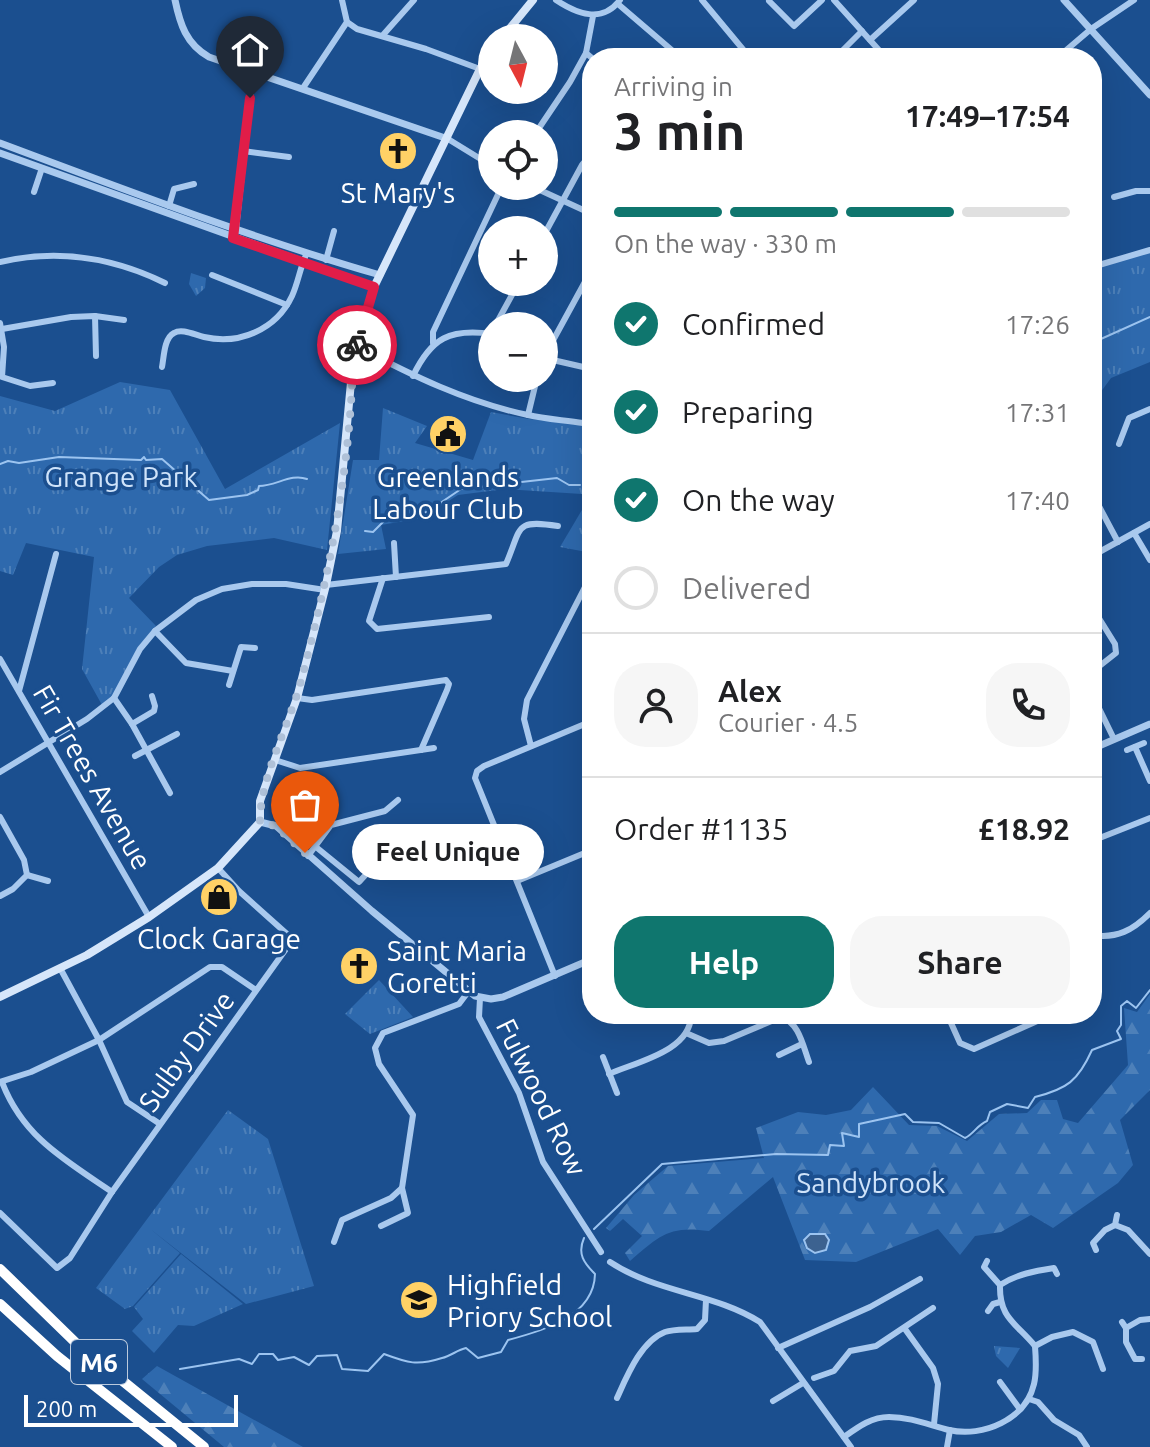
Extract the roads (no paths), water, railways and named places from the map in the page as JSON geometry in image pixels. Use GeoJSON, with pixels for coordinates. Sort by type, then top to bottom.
{"type":"FeatureCollection","features":[{"type":"Feature","properties":{"kind":"highway","name":"M6"},"geometry":{"type":"LineString","coordinates":[[0,1269],[76,1343],[204,1447]]}},
{"type":"Feature","properties":{"kind":"highway","name":"M6"},"geometry":{"type":"LineString","coordinates":[[0,1304],[57,1356],[172,1447]]}},
{"type":"Feature","properties":{"kind":"main road"},"geometry":{"type":"LineString","coordinates":[[513,24],[533,0]]}},
{"type":"Feature","properties":{"kind":"main road"},"geometry":{"type":"LineString","coordinates":[[0,997],[60,968],[149,917],[218,868],[260,822],[260,801],[297,698],[337,531],[356,346],[374,287],[478,73]]}},
{"type":"Feature","properties":{"kind":"street"},"geometry":{"type":"LineString","coordinates":[[175,0],[183,30],[198,50],[215,60],[448,139],[478,157]]}},
{"type":"Feature","properties":{"kind":"street"},"geometry":{"type":"LineString","coordinates":[[342,0],[347,22],[357,29],[478,68]]}},
{"type":"Feature","properties":{"kind":"street"},"geometry":{"type":"LineString","coordinates":[[383,35],[414,0]]}},
{"type":"Feature","properties":{"kind":"street"},"geometry":{"type":"LineString","coordinates":[[556,0],[572,11],[593,16],[610,11],[619,2],[670,48]]}},
{"type":"Feature","properties":{"kind":"street"},"geometry":{"type":"LineString","coordinates":[[702,0],[742,48]]}},
{"type":"Feature","properties":{"kind":"street"},"geometry":{"type":"LineString","coordinates":[[769,1],[794,26],[822,0]]}},
{"type":"Feature","properties":{"kind":"street"},"geometry":{"type":"LineString","coordinates":[[834,0],[877,48]]}},
{"type":"Feature","properties":{"kind":"street"},"geometry":{"type":"LineString","coordinates":[[870,40],[914,0]]}},
{"type":"Feature","properties":{"kind":"street"},"geometry":{"type":"LineString","coordinates":[[1064,0],[1150,95]]}},
{"type":"Feature","properties":{"kind":"street"},"geometry":{"type":"LineString","coordinates":[[1069,48],[1134,0]]}},
{"type":"Feature","properties":{"kind":"street"},"geometry":{"type":"LineString","coordinates":[[587,48],[593,16]]}},
{"type":"Feature","properties":{"kind":"street"},"geometry":{"type":"LineString","coordinates":[[303,88],[347,22]]}},
{"type":"Feature","properties":{"kind":"street"},"geometry":{"type":"LineString","coordinates":[[845,48],[862,31]]}},
{"type":"Feature","properties":{"kind":"street"},"geometry":{"type":"LineString","coordinates":[[544,120],[582,60]]}},
{"type":"Feature","properties":{"kind":"street"},"geometry":{"type":"LineString","coordinates":[[235,234],[253,72]]}},
{"type":"Feature","properties":{"kind":"street"},"geometry":{"type":"LineString","coordinates":[[235,234],[169,206],[153,204],[1,156],[3,144],[153,204],[374,287]]}},
{"type":"Feature","properties":{"kind":"street"},"geometry":{"type":"LineString","coordinates":[[243,151],[289,157]]}},
{"type":"Feature","properties":{"kind":"street"},"geometry":{"type":"LineString","coordinates":[[554,216],[582,165]]}},
{"type":"Feature","properties":{"kind":"street"},"geometry":{"type":"LineString","coordinates":[[34,192],[42,168]]}},
{"type":"Feature","properties":{"kind":"street"},"geometry":{"type":"LineString","coordinates":[[169,206],[174,189],[194,184]]}},
{"type":"Feature","properties":{"kind":"street"},"geometry":{"type":"LineString","coordinates":[[1114,197],[1150,191]]}},
{"type":"Feature","properties":{"kind":"street"},"geometry":{"type":"LineString","coordinates":[[558,197],[582,209]]}},
{"type":"Feature","properties":{"kind":"street"},"geometry":{"type":"LineString","coordinates":[[413,376],[433,343],[433,332],[495,200]]}},
{"type":"Feature","properties":{"kind":"street"},"geometry":{"type":"LineString","coordinates":[[326,260],[334,231]]}},
{"type":"Feature","properties":{"kind":"street"},"geometry":{"type":"LineString","coordinates":[[1102,264],[1150,250]]}},
{"type":"Feature","properties":{"kind":"street"},"geometry":{"type":"LineString","coordinates":[[0,262],[44,255],[90,258],[165,283]]}},
{"type":"Feature","properties":{"kind":"street"},"geometry":{"type":"LineString","coordinates":[[304,259],[326,260],[380,275]]}},
{"type":"Feature","properties":{"kind":"street"},"geometry":{"type":"LineString","coordinates":[[162,367],[168,340],[174,332],[215,339],[242,337],[265,327],[287,305],[304,259]]}},
{"type":"Feature","properties":{"kind":"street"},"geometry":{"type":"LineString","coordinates":[[212,275],[287,305]]}},
{"type":"Feature","properties":{"kind":"street"},"geometry":{"type":"LineString","coordinates":[[558,332],[582,288]]}},
{"type":"Feature","properties":{"kind":"street"},"geometry":{"type":"LineString","coordinates":[[95,316],[96,356]]}},
{"type":"Feature","properties":{"kind":"street"},"geometry":{"type":"LineString","coordinates":[[53,383],[30,386],[2,377],[4,347],[1,326],[71,317],[124,320]]}},
{"type":"Feature","properties":{"kind":"street"},"geometry":{"type":"LineString","coordinates":[[433,343],[468,331],[478,332]]}},
{"type":"Feature","properties":{"kind":"street"},"geometry":{"type":"LineString","coordinates":[[356,346],[413,376],[457,394],[528,415],[582,423]]}},
{"type":"Feature","properties":{"kind":"street"},"geometry":{"type":"LineString","coordinates":[[558,361],[582,367]]}},
{"type":"Feature","properties":{"kind":"street"},"geometry":{"type":"LineString","coordinates":[[528,415],[534,392]]}},
{"type":"Feature","properties":{"kind":"street"},"geometry":{"type":"LineString","coordinates":[[1119,444],[1129,418],[1150,409]]}},
{"type":"Feature","properties":{"kind":"street"},"geometry":{"type":"LineString","coordinates":[[1102,512],[1118,542]]}},
{"type":"Feature","properties":{"kind":"street"},"geometry":{"type":"LineString","coordinates":[[0,772],[87,719],[114,698],[140,649],[155,631],[196,600],[222,589],[261,583],[325,587],[506,564],[522,526],[530,522],[558,526]]}},
{"type":"Feature","properties":{"kind":"street"},"geometry":{"type":"LineString","coordinates":[[1102,551],[1150,524]]}},
{"type":"Feature","properties":{"kind":"street"},"geometry":{"type":"LineString","coordinates":[[1134,533],[1150,560]]}},
{"type":"Feature","properties":{"kind":"street"},"geometry":{"type":"LineString","coordinates":[[394,543],[396,577]]}},
{"type":"Feature","properties":{"kind":"street"},"geometry":{"type":"LineString","coordinates":[[19,691],[56,554]]}},
{"type":"Feature","properties":{"kind":"street"},"geometry":{"type":"LineString","coordinates":[[383,578],[369,621],[377,629],[489,617]]}},
{"type":"Feature","properties":{"kind":"street"},"geometry":{"type":"LineString","coordinates":[[531,746],[524,719],[530,691],[582,593]]}},
{"type":"Feature","properties":{"kind":"street"},"geometry":{"type":"LineString","coordinates":[[1102,623],[1115,644],[1116,653],[1102,664]]}},
{"type":"Feature","properties":{"kind":"street"},"geometry":{"type":"LineString","coordinates":[[155,631],[186,663],[233,671]]}},
{"type":"Feature","properties":{"kind":"street"},"geometry":{"type":"LineString","coordinates":[[229,685],[241,647],[255,648]]}},
{"type":"Feature","properties":{"kind":"street","name":"Fir Trees Avenue"},"geometry":{"type":"LineString","coordinates":[[0,659],[149,917]]}},
{"type":"Feature","properties":{"kind":"street"},"geometry":{"type":"LineString","coordinates":[[297,698],[312,700],[446,680],[449,684],[447,690],[421,750]]}},
{"type":"Feature","properties":{"kind":"street"},"geometry":{"type":"LineString","coordinates":[[132,724],[154,711],[152,696]]}},
{"type":"Feature","properties":{"kind":"street"},"geometry":{"type":"LineString","coordinates":[[114,698],[170,793]]}},
{"type":"Feature","properties":{"kind":"street"},"geometry":{"type":"LineString","coordinates":[[1102,714],[1114,739]]}},
{"type":"Feature","properties":{"kind":"street"},"geometry":{"type":"LineString","coordinates":[[1102,744],[1150,724]]}},
{"type":"Feature","properties":{"kind":"street"},"geometry":{"type":"LineString","coordinates":[[555,976],[476,785],[477,771],[582,725]]}},
{"type":"Feature","properties":{"kind":"street"},"geometry":{"type":"LineString","coordinates":[[135,756],[177,734]]}},
{"type":"Feature","properties":{"kind":"street"},"geometry":{"type":"LineString","coordinates":[[1144,743],[1131,748],[1150,781]]}},
{"type":"Feature","properties":{"kind":"street"},"geometry":{"type":"LineString","coordinates":[[275,760],[300,768],[434,748]]}},
{"type":"Feature","properties":{"kind":"street"},"geometry":{"type":"LineString","coordinates":[[308,856],[331,825],[385,811],[398,800]]}},
{"type":"Feature","properties":{"kind":"street"},"geometry":{"type":"LineString","coordinates":[[0,817],[24,860],[27,875]]}},
{"type":"Feature","properties":{"kind":"street"},"geometry":{"type":"LineString","coordinates":[[1102,837],[1150,818]]}},
{"type":"Feature","properties":{"kind":"street"},"geometry":{"type":"LineString","coordinates":[[260,822],[276,826],[468,992],[480,998],[503,997],[582,964]]}},
{"type":"Feature","properties":{"kind":"street"},"geometry":{"type":"LineString","coordinates":[[415,861],[494,829]]}},
{"type":"Feature","properties":{"kind":"street"},"geometry":{"type":"LineString","coordinates":[[316,847],[359,882],[382,857]]}},
{"type":"Feature","properties":{"kind":"street"},"geometry":{"type":"LineString","coordinates":[[517,881],[582,854]]}},
{"type":"Feature","properties":{"kind":"street","name":"Sulby Drive"},"geometry":{"type":"LineString","coordinates":[[0,1213],[57,1268],[70,1258],[112,1192],[286,949],[287,934],[218,868]]}},
{"type":"Feature","properties":{"kind":"street"},"geometry":{"type":"LineString","coordinates":[[27,875],[48,881]]}},
{"type":"Feature","properties":{"kind":"street"},"geometry":{"type":"LineString","coordinates":[[0,896],[13,889],[27,875]]}},
{"type":"Feature","properties":{"kind":"street"},"geometry":{"type":"LineString","coordinates":[[1102,937],[1123,934],[1150,913]]}},
{"type":"Feature","properties":{"kind":"street"},"geometry":{"type":"LineString","coordinates":[[112,1192],[35,1136],[14,1111],[1,1082],[31,1072],[99,1040],[210,967],[222,967],[256,990]]}},
{"type":"Feature","properties":{"kind":"street"},"geometry":{"type":"LineString","coordinates":[[60,968],[99,1040],[127,1102],[160,1124]]}},
{"type":"Feature","properties":{"kind":"street"},"geometry":{"type":"LineString","coordinates":[[381,1226],[408,1213],[402,1188],[413,1115],[379,1064],[375,1048],[383,1033],[459,1004],[468,992]]}},
{"type":"Feature","properties":{"kind":"street","name":"Fulwood Row"},"geometry":{"type":"LineString","coordinates":[[480,998],[479,1017],[519,1093],[543,1162],[601,1252]]}},
{"type":"Feature","properties":{"kind":"street"},"geometry":{"type":"LineString","coordinates":[[609,1074],[675,1045],[686,1033],[689,1024]]}},
{"type":"Feature","properties":{"kind":"street"},"geometry":{"type":"LineString","coordinates":[[686,1033],[709,1043],[724,1041],[764,1024]]}},
{"type":"Feature","properties":{"kind":"street"},"geometry":{"type":"LineString","coordinates":[[792,1024],[809,1062]]}},
{"type":"Feature","properties":{"kind":"street"},"geometry":{"type":"LineString","coordinates":[[951,1024],[960,1043],[974,1049],[1030,1024]]}},
{"type":"Feature","properties":{"kind":"street"},"geometry":{"type":"LineString","coordinates":[[779,1055],[802,1044]]}},
{"type":"Feature","properties":{"kind":"street"},"geometry":{"type":"LineString","coordinates":[[603,1057],[617,1093]]}},
{"type":"Feature","properties":{"kind":"street"},"geometry":{"type":"LineString","coordinates":[[334,1242],[342,1220],[391,1198],[402,1188]]}},
{"type":"Feature","properties":{"kind":"street"},"geometry":{"type":"LineString","coordinates":[[1115,1225],[1117,1215]]}},
{"type":"Feature","properties":{"kind":"street"},"geometry":{"type":"LineString","coordinates":[[1096,1250],[1093,1243],[1105,1230],[1115,1225],[1128,1230],[1150,1254]]}},
{"type":"Feature","properties":{"kind":"street"},"geometry":{"type":"LineString","coordinates":[[844,1437],[864,1423],[886,1417],[976,1432],[1012,1417],[1029,1399],[1034,1383],[1035,1346],[1007,1319],[1000,1302],[1000,1285],[984,1267],[987,1261]]}},
{"type":"Feature","properties":{"kind":"street"},"geometry":{"type":"LineString","coordinates":[[610,1262],[633,1277],[740,1309],[760,1322],[851,1447]]}},
{"type":"Feature","properties":{"kind":"street"},"geometry":{"type":"LineString","coordinates":[[1000,1285],[1011,1277],[1031,1272],[1054,1268],[1057,1274]]}},
{"type":"Feature","properties":{"kind":"street"},"geometry":{"type":"LineString","coordinates":[[778,1348],[870,1307],[920,1279]]}},
{"type":"Feature","properties":{"kind":"street"},"geometry":{"type":"LineString","coordinates":[[617,1398],[651,1340],[667,1331],[697,1329],[705,1320],[706,1300]]}},
{"type":"Feature","properties":{"kind":"street"},"geometry":{"type":"LineString","coordinates":[[988,1311],[993,1304],[1000,1302]]}},
{"type":"Feature","properties":{"kind":"street"},"geometry":{"type":"LineString","coordinates":[[814,1378],[834,1371],[850,1351],[876,1346],[933,1308]]}},
{"type":"Feature","properties":{"kind":"street"},"geometry":{"type":"LineString","coordinates":[[1142,1359],[1135,1359],[1126,1342],[1124,1325],[1150,1319]]}},
{"type":"Feature","properties":{"kind":"street"},"geometry":{"type":"LineString","coordinates":[[905,1329],[933,1368],[938,1384],[934,1424]]}},
{"type":"Feature","properties":{"kind":"street"},"geometry":{"type":"LineString","coordinates":[[1035,1346],[1052,1337],[1073,1332],[1093,1342],[1103,1369]]}},
{"type":"Feature","properties":{"kind":"street"},"geometry":{"type":"LineString","coordinates":[[1000,1382],[1019,1408]]}},
{"type":"Feature","properties":{"kind":"street"},"geometry":{"type":"LineString","coordinates":[[773,1401],[803,1383]]}},
{"type":"Feature","properties":{"kind":"street"},"geometry":{"type":"LineString","coordinates":[[1029,1399],[1038,1402],[1054,1420],[1079,1435],[1087,1447]]}},
{"type":"Feature","properties":{"kind":"street"},"geometry":{"type":"LineString","coordinates":[[947,1447],[950,1430]]}},
{"type":"Feature","properties":{"kind":"waterway"},"geometry":{"type":"LineString","coordinates":[[1102,339],[1150,317]]}},
{"type":"Feature","properties":{"kind":"waterway"},"geometry":{"type":"LineString","coordinates":[[0,464],[59,457],[162,459],[209,500],[247,495],[258,490],[259,486],[289,479],[307,479]]}},
{"type":"Feature","properties":{"kind":"waterway"},"geometry":{"type":"LineString","coordinates":[[365,531],[373,532],[384,521],[427,512],[461,489],[557,478],[569,485],[580,485]]}},
{"type":"Feature","properties":{"kind":"waterway"},"geometry":{"type":"LineString","coordinates":[[594,1229],[662,1164],[776,1154],[828,1155],[830,1145],[844,1146],[842,1133],[859,1137],[859,1124],[905,1114],[913,1122],[939,1123],[965,1138],[987,1121],[990,1112],[1007,1104],[1028,1108],[1035,1097],[1070,1082],[1082,1069],[1092,1050],[1121,1039],[1117,1031],[1121,1025],[1121,1006],[1127,1001],[1136,1008],[1150,990]]}},
{"type":"Feature","properties":{"kind":"waterway"},"geometry":{"type":"LineString","coordinates":[[180,1369],[239,1359],[252,1364],[259,1354],[273,1354],[278,1360],[294,1357],[309,1365],[317,1356],[337,1355],[342,1369],[368,1371],[384,1354],[419,1363],[466,1348],[478,1358],[501,1352],[508,1340],[564,1320],[586,1301],[595,1274],[583,1258],[581,1249],[584,1238]]}},
{"type":"Feature","properties":{"kind":"place","name":"St Mary's"},"geometry":{"type":"Point","coordinates":[398,151]}},
{"type":"Feature","properties":{"kind":"place","name":"Greenlands Labour Club"},"geometry":{"type":"Point","coordinates":[448,434]}},
{"type":"Feature","properties":{"kind":"place","name":"Feel Unique"},"geometry":{"type":"Point","coordinates":[305,853]}},
{"type":"Feature","properties":{"kind":"place","name":"Clock Garage"},"geometry":{"type":"Point","coordinates":[219,897]}},
{"type":"Feature","properties":{"kind":"place","name":"Saint Maria Goretti"},"geometry":{"type":"Point","coordinates":[359,966]}},
{"type":"Feature","properties":{"kind":"place","name":"Highfield Priory School"},"geometry":{"type":"Point","coordinates":[419,1300]}},
{"type":"Feature","properties":{"kind":"park label","name":"Grange Park"},"geometry":{"type":"Point","coordinates":[121,476]}},
{"type":"Feature","properties":{"kind":"park label","name":"Sandybrook"},"geometry":{"type":"Point","coordinates":[871,1182]}}]}
